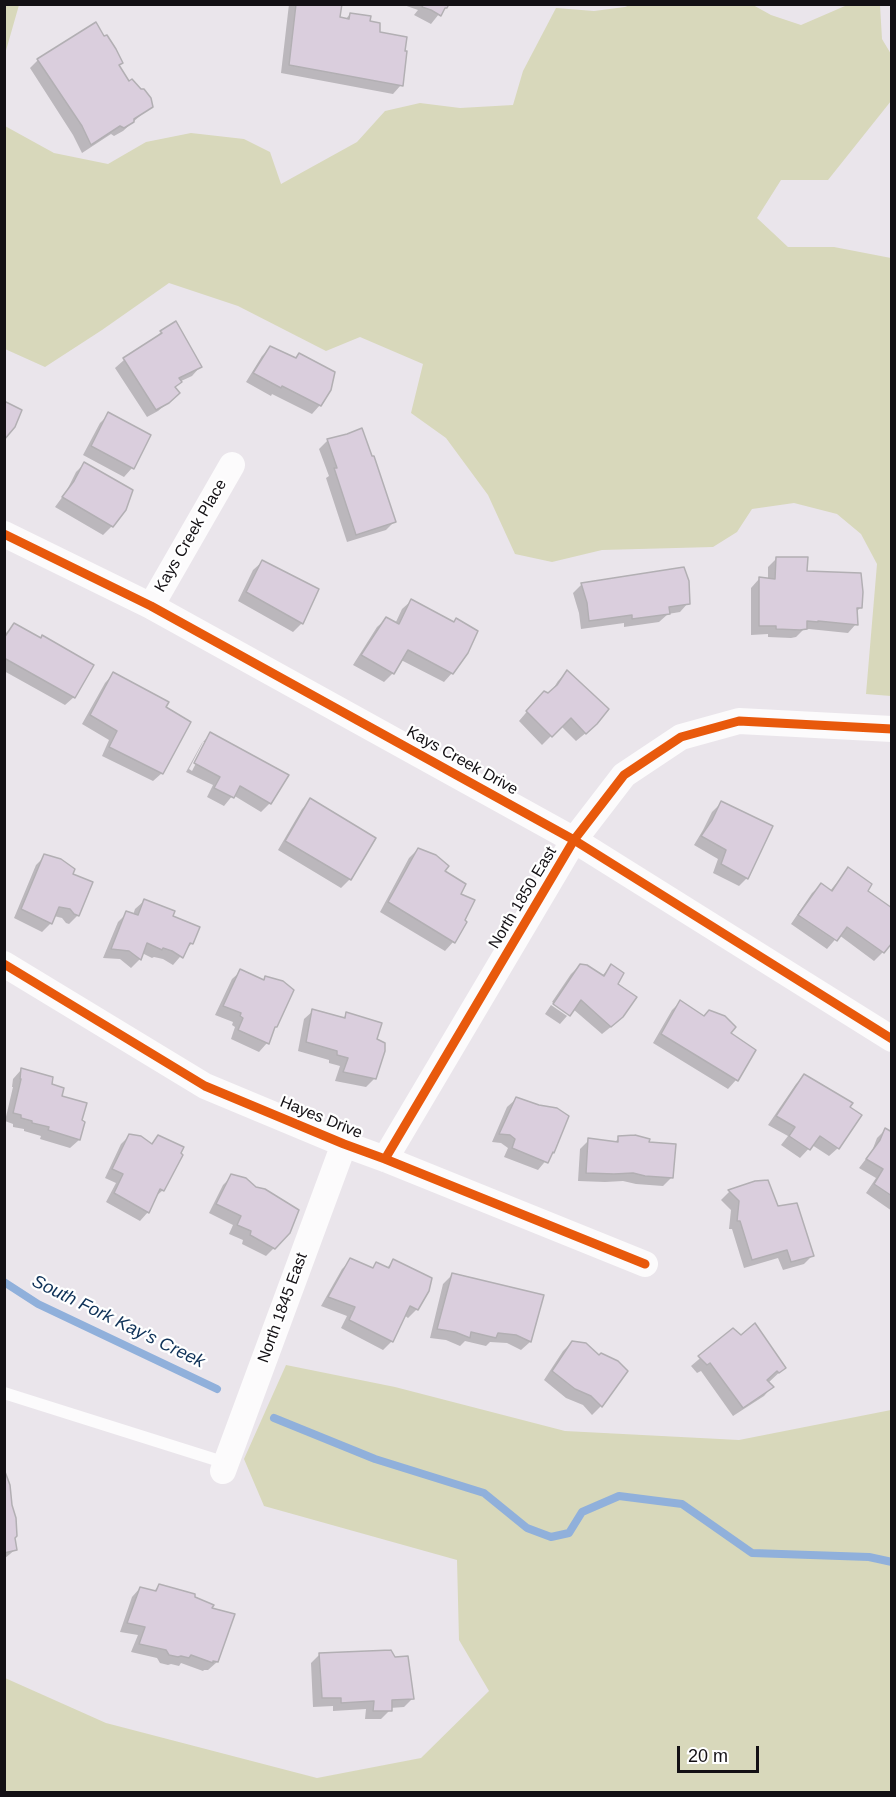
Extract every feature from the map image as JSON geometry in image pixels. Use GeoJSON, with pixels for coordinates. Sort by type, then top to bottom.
{"type":"FeatureCollection","features":[{"type":"Feature","properties":{"kind":"street","name":"Kays Creek Place"},"geometry":{"type":"LineString","coordinates":[[151,606],[232,465]]}},
{"type":"Feature","properties":{"kind":"street","name":"Kays Creek Drive"},"geometry":{"type":"LineString","coordinates":[[4,534],[151,606],[574,840],[891,1039]]}},
{"type":"Feature","properties":{"kind":"street","name":"North 1850 East"},"geometry":{"type":"LineString","coordinates":[[385,1159],[574,840],[624,776],[681,737],[739,721],[891,729]]}},
{"type":"Feature","properties":{"kind":"street","name":"Hayes Drive"},"geometry":{"type":"LineString","coordinates":[[4,964],[205,1086],[645,1264]]}},
{"type":"Feature","properties":{"kind":"street","name":"North 1845 East"},"geometry":{"type":"LineString","coordinates":[[224,1467],[344,1144]]}},
{"type":"Feature","properties":{"kind":"lane"},"geometry":{"type":"LineString","coordinates":[[4,1393],[224,1467]]}},
{"type":"Feature","properties":{"kind":"green space"},"geometry":{"type":"Polygon","coordinates":[[[632,4],[753,5],[771,15],[801,25],[845,6],[880,5],[882,39],[891,54],[891,101],[828,180],[781,180],[757,218],[788,247],[834,247],[891,258],[891,696],[866,694],[877,564],[861,534],[837,514],[794,503],[752,509],[737,532],[713,547],[602,550],[552,562],[515,554],[488,495],[446,438],[411,413],[423,364],[360,337],[326,351],[238,306],[169,283],[45,367],[5,349],[5,126],[54,153],[108,164],[146,142],[191,133],[244,139],[270,152],[281,184],[357,142],[385,111],[420,103],[460,108],[513,105],[523,71],[556,8],[594,11],[632,4]]]}},
{"type":"Feature","properties":{"kind":"green space"},"geometry":{"type":"Polygon","coordinates":[[[4,5],[19,5],[5,54],[4,5]]]}},
{"type":"Feature","properties":{"kind":"green space"},"geometry":{"type":"Polygon","coordinates":[[[286,1365],[395,1387],[565,1431],[739,1440],[891,1410],[891,1792],[5,1792],[5,1678],[106,1723],[317,1778],[421,1758],[489,1691],[459,1640],[457,1560],[264,1506],[244,1459],[286,1365]]]}},
{"type":"Feature","properties":{"kind":"building"},"geometry":{"type":"Polygon","coordinates":[[[296,4],[342,4],[340,17],[349,19],[350,13],[371,16],[370,21],[380,23],[380,32],[407,37],[403,86],[289,65],[296,4]]]}},
{"type":"Feature","properties":{"kind":"building"},"geometry":{"type":"Polygon","coordinates":[[[423,4],[449,4],[441,16],[422,7],[423,4]]]}},
{"type":"Feature","properties":{"kind":"building"},"geometry":{"type":"Polygon","coordinates":[[[96,22],[104,36],[107,35],[116,49],[123,63],[119,65],[129,81],[132,79],[141,89],[144,89],[151,98],[153,107],[134,119],[134,122],[124,128],[120,126],[91,145],[82,126],[37,59],[96,22]]]}},
{"type":"Feature","properties":{"kind":"building"},"geometry":{"type":"Polygon","coordinates":[[[176,321],[202,367],[179,378],[182,382],[175,387],[180,393],[169,403],[156,410],[123,358],[162,333],[160,331],[176,321]]]}},
{"type":"Feature","properties":{"kind":"building"},"geometry":{"type":"Polygon","coordinates":[[[270,346],[296,358],[299,353],[335,372],[331,390],[321,406],[253,373],[270,346]]]}},
{"type":"Feature","properties":{"kind":"building"},"geometry":{"type":"Polygon","coordinates":[[[4,401],[22,410],[15,427],[4,440],[4,401]]]}},
{"type":"Feature","properties":{"kind":"building"},"geometry":{"type":"Polygon","coordinates":[[[108,412],[151,435],[134,469],[91,446],[108,412]]]}},
{"type":"Feature","properties":{"kind":"building"},"geometry":{"type":"Polygon","coordinates":[[[362,428],[396,522],[356,535],[327,439],[362,428]]]}},
{"type":"Feature","properties":{"kind":"building"},"geometry":{"type":"Polygon","coordinates":[[[84,462],[133,490],[126,510],[113,527],[62,497],[84,462]]]}},
{"type":"Feature","properties":{"kind":"building"},"geometry":{"type":"Polygon","coordinates":[[[776,557],[808,557],[807,571],[861,573],[863,592],[862,608],[857,608],[858,625],[807,621],[807,629],[800,630],[759,626],[759,577],[775,579],[776,557]]]}},
{"type":"Feature","properties":{"kind":"building"},"geometry":{"type":"Polygon","coordinates":[[[262,560],[319,589],[303,624],[246,592],[262,560]]]}},
{"type":"Feature","properties":{"kind":"building"},"geometry":{"type":"Polygon","coordinates":[[[684,567],[689,581],[690,604],[669,607],[670,614],[632,619],[632,615],[589,621],[581,583],[684,567]]]}},
{"type":"Feature","properties":{"kind":"building"},"geometry":{"type":"Polygon","coordinates":[[[411,599],[454,622],[456,618],[478,631],[468,653],[453,674],[408,650],[394,674],[361,655],[386,617],[399,624],[411,599]]]}},
{"type":"Feature","properties":{"kind":"building"},"geometry":{"type":"Polygon","coordinates":[[[14,623],[41,638],[42,635],[94,665],[75,698],[4,658],[4,638],[14,623]]]}},
{"type":"Feature","properties":{"kind":"building"},"geometry":{"type":"Polygon","coordinates":[[[567,670],[609,709],[586,734],[571,718],[552,737],[526,711],[544,691],[548,693],[557,685],[567,670]]]}},
{"type":"Feature","properties":{"kind":"building"},"geometry":{"type":"Polygon","coordinates":[[[113,672],[169,702],[166,707],[191,722],[163,774],[109,747],[117,731],[90,715],[113,672]]]}},
{"type":"Feature","properties":{"kind":"building"},"geometry":{"type":"Polygon","coordinates":[[[210,732],[289,775],[271,804],[240,786],[234,798],[214,788],[220,777],[194,763],[210,732]]]}},
{"type":"Feature","properties":{"kind":"building"},"geometry":{"type":"Polygon","coordinates":[[[310,798],[376,838],[351,880],[285,841],[310,798]]]}},
{"type":"Feature","properties":{"kind":"building"},"geometry":{"type":"Polygon","coordinates":[[[721,801],[773,826],[748,879],[721,864],[726,850],[701,836],[721,801]]]}},
{"type":"Feature","properties":{"kind":"building"},"geometry":{"type":"Polygon","coordinates":[[[418,848],[436,855],[449,866],[445,871],[466,884],[461,894],[475,900],[465,920],[467,922],[455,943],[388,902],[418,848]]]}},
{"type":"Feature","properties":{"kind":"building"},"geometry":{"type":"Polygon","coordinates":[[[44,854],[61,859],[75,869],[73,874],[93,882],[79,916],[70,909],[59,907],[52,924],[21,909],[44,854]]]}},
{"type":"Feature","properties":{"kind":"building"},"geometry":{"type":"Polygon","coordinates":[[[848,867],[872,884],[868,891],[892,908],[892,943],[884,953],[847,927],[837,941],[798,915],[821,883],[832,891],[848,867]]]}},
{"type":"Feature","properties":{"kind":"building"},"geometry":{"type":"Polygon","coordinates":[[[144,899],[175,911],[173,916],[200,927],[193,944],[190,943],[183,958],[172,951],[163,948],[162,950],[147,943],[141,960],[129,951],[111,949],[126,911],[138,915],[144,899]]]}},
{"type":"Feature","properties":{"kind":"building"},"geometry":{"type":"Polygon","coordinates":[[[580,964],[587,965],[604,976],[611,964],[624,973],[618,984],[637,997],[623,1017],[611,1027],[581,1000],[570,1016],[553,1004],[580,964]]]}},
{"type":"Feature","properties":{"kind":"building"},"geometry":{"type":"Polygon","coordinates":[[[240,969],[264,980],[265,976],[283,981],[294,990],[269,1044],[238,1030],[243,1018],[240,1016],[241,1013],[223,1006],[240,969]]]}},
{"type":"Feature","properties":{"kind":"building"},"geometry":{"type":"Polygon","coordinates":[[[680,1000],[704,1016],[709,1010],[725,1016],[736,1027],[731,1033],[756,1050],[738,1081],[661,1034],[680,1000]]]}},
{"type":"Feature","properties":{"kind":"building"},"geometry":{"type":"Polygon","coordinates":[[[312,1009],[345,1018],[346,1012],[382,1023],[377,1039],[385,1043],[385,1051],[376,1079],[343,1072],[348,1058],[337,1055],[337,1051],[306,1042],[312,1009]]]}},
{"type":"Feature","properties":{"kind":"building"},"geometry":{"type":"Polygon","coordinates":[[[21,1068],[53,1077],[52,1084],[64,1088],[62,1096],[87,1103],[80,1140],[48,1130],[49,1127],[32,1123],[32,1121],[21,1118],[21,1115],[13,1113],[21,1079],[21,1068]]]}},
{"type":"Feature","properties":{"kind":"building"},"geometry":{"type":"Polygon","coordinates":[[[804,1074],[853,1103],[850,1107],[862,1115],[839,1149],[820,1136],[810,1150],[789,1136],[795,1127],[776,1116],[804,1074]]]}},
{"type":"Feature","properties":{"kind":"building"},"geometry":{"type":"Polygon","coordinates":[[[516,1097],[557,1108],[569,1116],[548,1163],[512,1148],[515,1139],[510,1135],[499,1134],[516,1097]]]}},
{"type":"Feature","properties":{"kind":"building"},"geometry":{"type":"Polygon","coordinates":[[[885,1128],[892,1132],[892,1196],[874,1184],[883,1169],[866,1159],[880,1140],[885,1128]]]}},
{"type":"Feature","properties":{"kind":"building"},"geometry":{"type":"Polygon","coordinates":[[[129,1134],[141,1136],[152,1144],[158,1135],[184,1147],[181,1153],[183,1155],[164,1191],[160,1189],[149,1213],[114,1193],[123,1174],[112,1169],[129,1134]]]}},
{"type":"Feature","properties":{"kind":"building"},"geometry":{"type":"Polygon","coordinates":[[[635,1135],[650,1139],[649,1142],[676,1144],[673,1178],[633,1173],[586,1173],[588,1138],[618,1142],[618,1136],[635,1135]]]}},
{"type":"Feature","properties":{"kind":"building"},"geometry":{"type":"Polygon","coordinates":[[[231,1174],[246,1178],[256,1187],[265,1189],[299,1210],[290,1233],[275,1249],[250,1235],[251,1231],[237,1225],[241,1216],[216,1204],[231,1174]]]}},
{"type":"Feature","properties":{"kind":"building"},"geometry":{"type":"Polygon","coordinates":[[[768,1180],[778,1206],[797,1203],[814,1256],[791,1262],[787,1250],[752,1260],[740,1221],[737,1221],[739,1201],[728,1190],[755,1181],[768,1180]]]}},
{"type":"Feature","properties":{"kind":"building"},"geometry":{"type":"Polygon","coordinates":[[[350,1258],[373,1268],[376,1262],[389,1268],[393,1259],[432,1278],[429,1291],[418,1310],[410,1306],[393,1342],[349,1320],[355,1307],[328,1297],[350,1258]]]}},
{"type":"Feature","properties":{"kind":"building"},"geometry":{"type":"Polygon","coordinates":[[[452,1273],[544,1295],[531,1342],[516,1335],[498,1333],[496,1338],[471,1332],[470,1338],[455,1332],[437,1329],[452,1273]]]}},
{"type":"Feature","properties":{"kind":"building"},"geometry":{"type":"Polygon","coordinates":[[[755,1323],[786,1368],[779,1373],[777,1371],[767,1380],[774,1387],[743,1408],[710,1363],[707,1365],[698,1356],[733,1328],[741,1335],[755,1323]]]}},
{"type":"Feature","properties":{"kind":"building"},"geometry":{"type":"Polygon","coordinates":[[[572,1341],[586,1343],[599,1355],[601,1353],[618,1361],[628,1371],[602,1407],[591,1396],[575,1389],[552,1371],[572,1341]]]}},
{"type":"Feature","properties":{"kind":"building"},"geometry":{"type":"Polygon","coordinates":[[[4,1469],[10,1485],[16,1518],[17,1550],[4,1553],[4,1469]]]}},
{"type":"Feature","properties":{"kind":"building"},"geometry":{"type":"Polygon","coordinates":[[[159,1584],[195,1594],[195,1597],[214,1605],[212,1608],[235,1614],[218,1662],[213,1661],[213,1663],[191,1655],[189,1658],[169,1655],[166,1650],[139,1644],[145,1627],[127,1623],[140,1587],[156,1591],[159,1584]]]}},
{"type":"Feature","properties":{"kind":"building"},"geometry":{"type":"Polygon","coordinates":[[[391,1650],[395,1657],[408,1656],[414,1699],[392,1700],[392,1711],[373,1711],[374,1701],[341,1703],[341,1698],[322,1698],[319,1653],[391,1650]]]}},
{"type":"Feature","properties":{"kind":"waterway","name":"South Fork Kay's Creek"},"geometry":{"type":"LineString","coordinates":[[4,1282],[38,1304],[217,1389]]}},
{"type":"Feature","properties":{"kind":"waterway","name":"South Fork Kay's Creek"},"geometry":{"type":"LineString","coordinates":[[274,1418],[375,1459],[484,1493],[527,1528],[551,1537],[569,1533],[582,1512],[619,1496],[682,1504],[752,1553],[869,1557],[892,1562]]}},
{"type":"Feature","properties":{"kind":"cycle path"},"geometry":{"type":"LineString","coordinates":[[4,534],[151,606],[574,840],[892,1039]]}},
{"type":"Feature","properties":{"kind":"cycle path"},"geometry":{"type":"LineString","coordinates":[[385,1159],[574,840],[624,775],[681,737],[739,721],[892,729]]}},
{"type":"Feature","properties":{"kind":"cycle path"},"geometry":{"type":"LineString","coordinates":[[4,964],[205,1086],[645,1264]]}}]}
